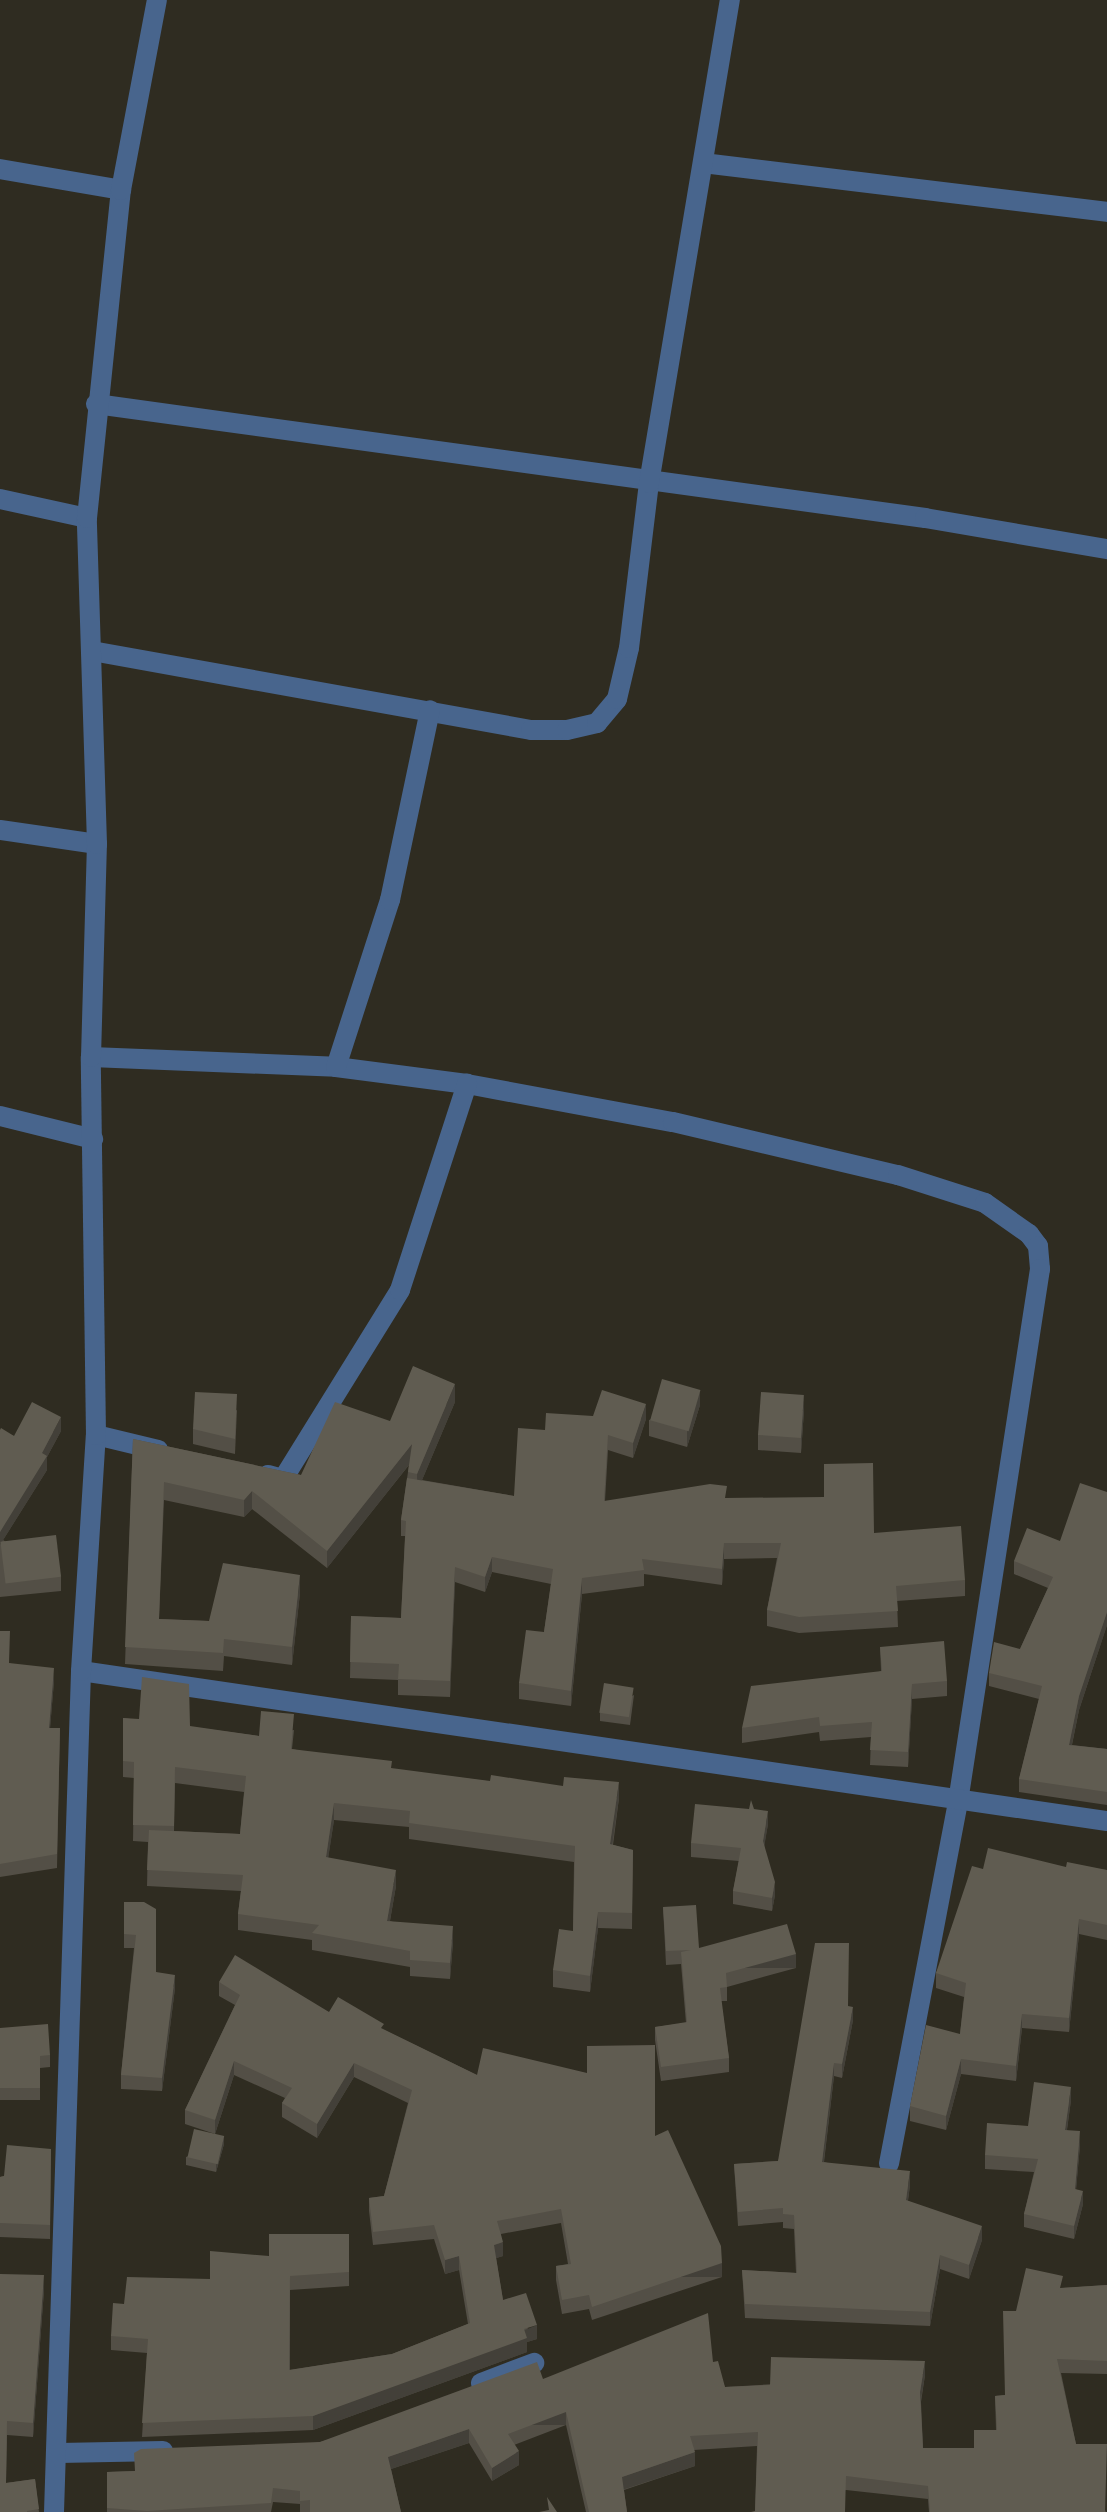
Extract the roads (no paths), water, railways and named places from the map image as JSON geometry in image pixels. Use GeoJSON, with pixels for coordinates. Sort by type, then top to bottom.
{"type":"FeatureCollection","features":[{"type":"Feature","properties":{"kind":"street"},"geometry":{"type":"LineString","coordinates":[[54,2512],[59,2453],[81,1671],[96,1435],[91,1057],[97,844],[87,518],[96,404],[121,190],[157,0]]}},
{"type":"Feature","properties":{"kind":"street"},"geometry":{"type":"LineString","coordinates":[[92,651],[531,730],[567,730],[597,723],[617,699],[629,648],[649,483],[730,0]]}},
{"type":"Feature","properties":{"kind":"street"},"geometry":{"type":"LineString","coordinates":[[703,163],[1107,212]]}},
{"type":"Feature","properties":{"kind":"street"},"geometry":{"type":"LineString","coordinates":[[0,169],[121,190]]}},
{"type":"Feature","properties":{"kind":"street"},"geometry":{"type":"LineString","coordinates":[[96,404],[649,483],[925,518],[1107,549]]}},
{"type":"Feature","properties":{"kind":"street"},"geometry":{"type":"LineString","coordinates":[[0,499],[87,518]]}},
{"type":"Feature","properties":{"kind":"street"},"geometry":{"type":"LineString","coordinates":[[336,1067],[390,900],[430,710]]}},
{"type":"Feature","properties":{"kind":"street"},"geometry":{"type":"LineString","coordinates":[[0,830],[97,844]]}},
{"type":"Feature","properties":{"kind":"street"},"geometry":{"type":"LineString","coordinates":[[91,1057],[336,1067],[467,1084],[673,1122],[898,1175],[985,1203],[1014,1219],[1038,1246],[1040,1269],[958,1802],[889,2163]]}},
{"type":"Feature","properties":{"kind":"street"},"geometry":{"type":"LineString","coordinates":[[240,1469],[283,1479],[360,1362],[404,1279],[467,1084]]}},
{"type":"Feature","properties":{"kind":"street"},"geometry":{"type":"LineString","coordinates":[[0,1116],[93,1139]]}},
{"type":"Feature","properties":{"kind":"street"},"geometry":{"type":"LineString","coordinates":[[96,1435],[183,1455]]}},
{"type":"Feature","properties":{"kind":"street"},"geometry":{"type":"LineString","coordinates":[[81,1671],[958,1802],[1107,1821]]}},
{"type":"Feature","properties":{"kind":"street"},"geometry":{"type":"LineString","coordinates":[[460,2391],[534,2363]]}},
{"type":"Feature","properties":{"kind":"street"},"geometry":{"type":"LineString","coordinates":[[59,2453],[181,2450]]}}]}
